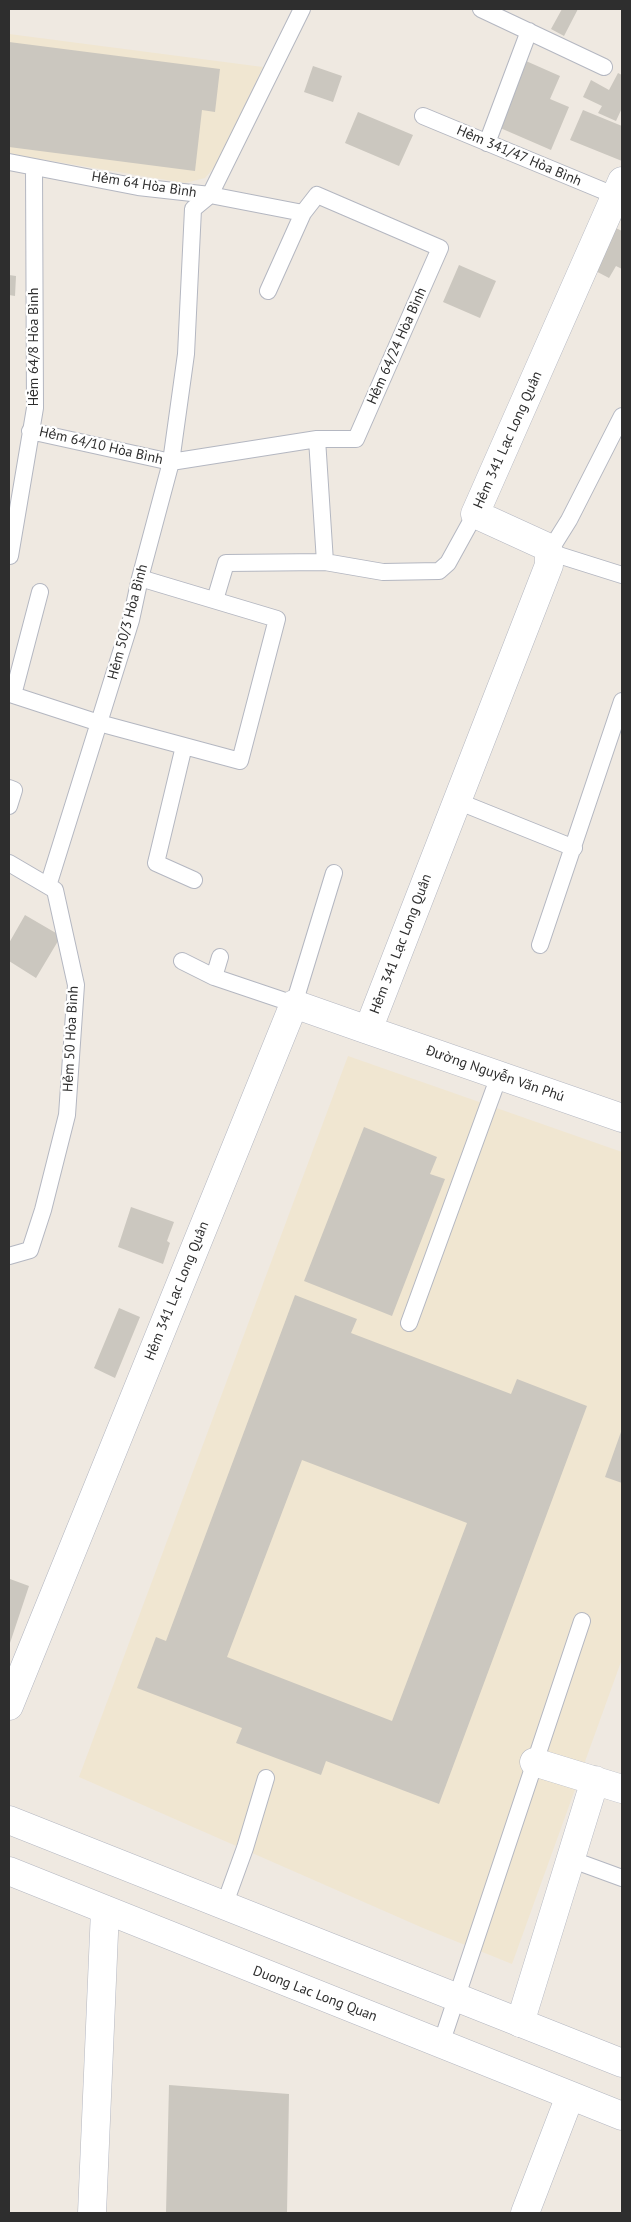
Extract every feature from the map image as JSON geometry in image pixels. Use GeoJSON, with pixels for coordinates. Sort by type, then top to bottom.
{"type":"FeatureCollection","features":[{"type":"Feature","properties":{"kind":"street","name":"Hẻm 341 Lạc Long Quân"},"geometry":{"type":"LineString","coordinates":[[9,1706],[294,1004],[368,1030],[549,565],[550,552],[540,543],[475,514],[619,189]]}},
{"type":"Feature","properties":{"kind":"street","name":"Đường Nguyễn Văn Phú"},"geometry":{"type":"LineString","coordinates":[[368,1030],[622,1118]]}},
{"type":"Feature","properties":{"kind":"street"},"geometry":{"type":"LineString","coordinates":[[534,1762],[622,1789]]}},
{"type":"Feature","properties":{"kind":"street"},"geometry":{"type":"LineString","coordinates":[[520,2023],[595,1780]]}},
{"type":"Feature","properties":{"kind":"street"},"geometry":{"type":"LineString","coordinates":[[9,1820],[622,2064]]}},
{"type":"Feature","properties":{"kind":"street","name":"Duong Lac Long Quan"},"geometry":{"type":"LineString","coordinates":[[9,1871],[622,2116]]}},
{"type":"Feature","properties":{"kind":"street"},"geometry":{"type":"LineString","coordinates":[[92,2213],[105,1910]]}},
{"type":"Feature","properties":{"kind":"street"},"geometry":{"type":"LineString","coordinates":[[525,2213],[570,2096]]}},
{"type":"Feature","properties":{"kind":"lane","name":"Hẻm 64 Hòa Bình"},"geometry":{"type":"LineString","coordinates":[[9,162],[138,187],[210,195],[302,9]]}},
{"type":"Feature","properties":{"kind":"lane"},"geometry":{"type":"LineString","coordinates":[[481,9],[604,67]]}},
{"type":"Feature","properties":{"kind":"lane"},"geometry":{"type":"LineString","coordinates":[[487,142],[529,32]]}},
{"type":"Feature","properties":{"kind":"lane","name":"Hẻm 341/47 Hòa Bình"},"geometry":{"type":"LineString","coordinates":[[422,116],[487,142],[619,189]]}},
{"type":"Feature","properties":{"kind":"lane","name":"Hẻm 64/8 Hòa Bình"},"geometry":{"type":"LineString","coordinates":[[10,556],[35,408],[34,167]]}},
{"type":"Feature","properties":{"kind":"lane"},"geometry":{"type":"LineString","coordinates":[[210,195],[303,213],[268,291]]}},
{"type":"Feature","properties":{"kind":"lane","name":"Hẻm 50/3 Hòa Bình"},"geometry":{"type":"LineString","coordinates":[[48,886],[130,620],[171,462],[186,354],[193,209],[210,195]]}},
{"type":"Feature","properties":{"kind":"lane","name":"Hẻm 64/24 Hòa Bình"},"geometry":{"type":"LineString","coordinates":[[303,213],[318,195],[440,248],[356,439],[317,439]]}},
{"type":"Feature","properties":{"kind":"lane"},"geometry":{"type":"LineString","coordinates":[[622,416],[569,520],[550,552],[622,575]]}},
{"type":"Feature","properties":{"kind":"lane","name":"Hẻm 64/10 Hòa Bình"},"geometry":{"type":"LineString","coordinates":[[30,431],[171,462]]}},
{"type":"Feature","properties":{"kind":"lane"},"geometry":{"type":"LineString","coordinates":[[171,462],[317,439],[325,562]]}},
{"type":"Feature","properties":{"kind":"lane"},"geometry":{"type":"LineString","coordinates":[[215,600],[226,564],[325,562],[383,572],[425,573],[439,571],[448,563],[475,514]]}},
{"type":"Feature","properties":{"kind":"lane"},"geometry":{"type":"LineString","coordinates":[[40,592],[13,695],[99,723],[240,761],[277,619],[140,578]]}},
{"type":"Feature","properties":{"kind":"lane"},"geometry":{"type":"LineString","coordinates":[[540,945],[622,700]]}},
{"type":"Feature","properties":{"kind":"lane"},"geometry":{"type":"LineString","coordinates":[[184,746],[156,862],[194,880]]}},
{"type":"Feature","properties":{"kind":"lane"},"geometry":{"type":"LineString","coordinates":[[9,788],[14,790],[9,806]]}},
{"type":"Feature","properties":{"kind":"lane"},"geometry":{"type":"LineString","coordinates":[[457,801],[574,848]]}},
{"type":"Feature","properties":{"kind":"lane"},"geometry":{"type":"LineString","coordinates":[[9,863],[48,886]]}},
{"type":"Feature","properties":{"kind":"lane"},"geometry":{"type":"LineString","coordinates":[[182,961],[214,977],[294,1004],[334,873]]}},
{"type":"Feature","properties":{"kind":"lane","name":"Hẻm 50 Hòa Bình"},"geometry":{"type":"LineString","coordinates":[[9,1256],[30,1250],[43,1210],[67,1115],[76,985],[55,890],[48,886]]}},
{"type":"Feature","properties":{"kind":"lane"},"geometry":{"type":"LineString","coordinates":[[214,977],[220,957]]}},
{"type":"Feature","properties":{"kind":"lane"},"geometry":{"type":"LineString","coordinates":[[408,1323],[499,1076]]}},
{"type":"Feature","properties":{"kind":"lane"},"geometry":{"type":"LineString","coordinates":[[440,2044],[582,1622]]}},
{"type":"Feature","properties":{"kind":"lane"},"geometry":{"type":"LineString","coordinates":[[224,1906],[245,1848],[266,1778]]}},
{"type":"Feature","properties":{"kind":"lane"},"geometry":{"type":"LineString","coordinates":[[570,1859],[622,1878]]}},
{"type":"Feature","properties":{"kind":"shaded area"},"geometry":{"type":"Polygon","coordinates":[[[9,34],[263,67],[217,164],[205,178],[185,183],[9,154],[9,34]]]}},
{"type":"Feature","properties":{"kind":"shaded area"},"geometry":{"type":"Polygon","coordinates":[[[348,1056],[622,1152],[622,1659],[512,1964],[423,1928],[79,1777],[348,1056]]]}},
{"type":"Feature","properties":{"kind":"building"},"geometry":{"type":"Polygon","coordinates":[[[562,9],[578,9],[564,36],[551,29],[562,9]]]}},
{"type":"Feature","properties":{"kind":"building"},"geometry":{"type":"Polygon","coordinates":[[[9,42],[220,69],[215,112],[202,110],[195,171],[9,147],[9,42]]]}},
{"type":"Feature","properties":{"kind":"building"},"geometry":{"type":"Polygon","coordinates":[[[526,61],[560,76],[550,99],[569,107],[551,150],[498,127],[526,61]]]}},
{"type":"Feature","properties":{"kind":"building"},"geometry":{"type":"Polygon","coordinates":[[[313,66],[342,76],[333,102],[304,92],[313,66]]]}},
{"type":"Feature","properties":{"kind":"building"},"geometry":{"type":"Polygon","coordinates":[[[618,73],[622,75],[622,108],[616,121],[598,113],[602,106],[583,97],[591,80],[609,90],[618,73]]]}},
{"type":"Feature","properties":{"kind":"building"},"geometry":{"type":"Polygon","coordinates":[[[583,110],[622,126],[622,161],[570,140],[583,110]]]}},
{"type":"Feature","properties":{"kind":"building"},"geometry":{"type":"Polygon","coordinates":[[[358,112],[413,135],[399,166],[345,143],[358,112]]]}},
{"type":"Feature","properties":{"kind":"building"},"geometry":{"type":"Polygon","coordinates":[[[610,225],[622,231],[622,269],[616,266],[609,278],[588,267],[610,225]]]}},
{"type":"Feature","properties":{"kind":"building"},"geometry":{"type":"Polygon","coordinates":[[[459,265],[496,281],[480,318],[443,302],[459,265]]]}},
{"type":"Feature","properties":{"kind":"building"},"geometry":{"type":"Polygon","coordinates":[[[9,275],[16,276],[15,296],[9,295],[9,275]]]}},
{"type":"Feature","properties":{"kind":"building"},"geometry":{"type":"Polygon","coordinates":[[[25,915],[61,936],[36,978],[9,961],[9,943],[25,915]]]}},
{"type":"Feature","properties":{"kind":"building"},"geometry":{"type":"Polygon","coordinates":[[[364,1127],[437,1157],[430,1174],[445,1179],[392,1316],[304,1281],[364,1127]]]}},
{"type":"Feature","properties":{"kind":"building"},"geometry":{"type":"Polygon","coordinates":[[[131,1207],[174,1222],[167,1241],[170,1243],[163,1264],[118,1247],[131,1207]]]}},
{"type":"Feature","properties":{"kind":"building"},"geometry":{"type":"Polygon","coordinates":[[[295,1295],[357,1319],[351,1333],[511,1394],[517,1379],[587,1406],[439,1804],[326,1761],[321,1775],[236,1743],[242,1728],[137,1688],[156,1637],[166,1641],[295,1295]],[[302,1460],[227,1657],[392,1721],[467,1523],[302,1460]]]}},
{"type":"Feature","properties":{"kind":"building"},"geometry":{"type":"Polygon","coordinates":[[[119,1308],[140,1317],[115,1378],[94,1368],[119,1308]]]}},
{"type":"Feature","properties":{"kind":"building"},"geometry":{"type":"Polygon","coordinates":[[[622,1429],[622,1483],[605,1477],[622,1429]]]}},
{"type":"Feature","properties":{"kind":"building"},"geometry":{"type":"Polygon","coordinates":[[[10,1579],[29,1586],[9,1646],[9,1583],[10,1579]]]}},
{"type":"Feature","properties":{"kind":"building"},"geometry":{"type":"Polygon","coordinates":[[[169,2085],[289,2094],[287,2213],[166,2213],[169,2085]]]}}]}
